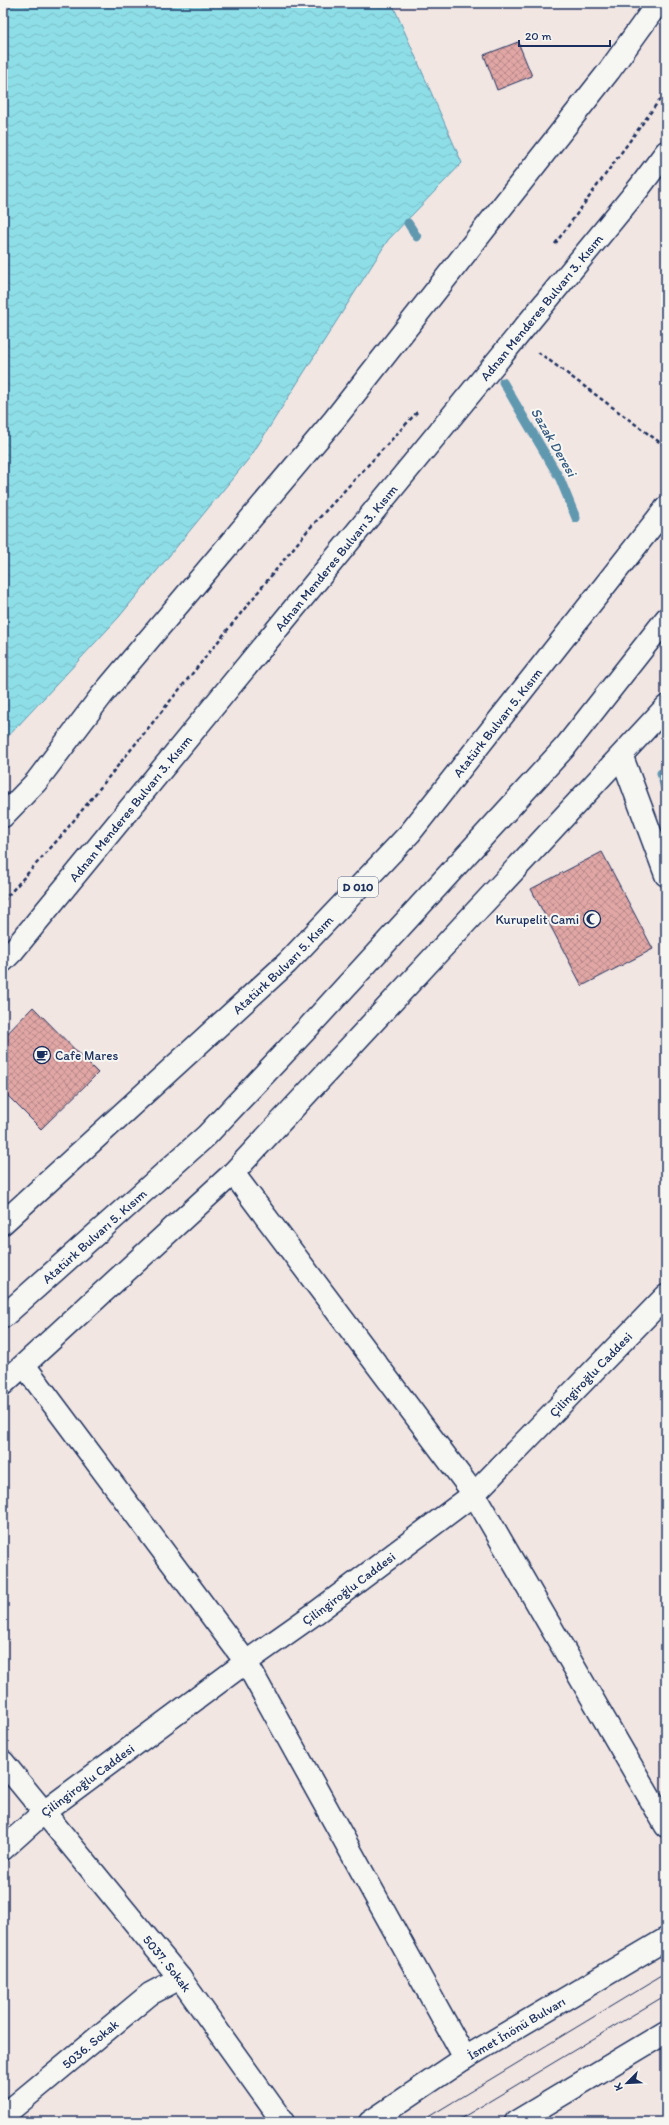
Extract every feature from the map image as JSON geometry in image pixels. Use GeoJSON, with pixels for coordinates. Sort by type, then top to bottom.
{"type":"FeatureCollection","features":[{"type":"Feature","properties":{"kind":"main road"},"geometry":{"type":"LineString","coordinates":[[3,816],[36,782],[102,695],[334,420],[609,71],[658,3]]}},
{"type":"Feature","properties":{"kind":"main road","name":"Adnan Menderes Bulvarı 3. Kısım"},"geometry":{"type":"LineString","coordinates":[[3,961],[12,952],[517,337],[666,152]]}},
{"type":"Feature","properties":{"kind":"main road","name":"Atatürk Bulvarı 5. Kısım"},"geometry":{"type":"LineString","coordinates":[[3,1223],[287,963],[410,833],[666,508]]}},
{"type":"Feature","properties":{"kind":"main road","name":"Atatürk Bulvarı 5. Kısım"},"geometry":{"type":"LineString","coordinates":[[3,1317],[206,1136],[306,1030],[566,746],[666,619]]}},
{"type":"Feature","properties":{"kind":"main road"},"geometry":{"type":"LineString","coordinates":[[3,1384],[234,1174],[666,708]]}},
{"type":"Feature","properties":{"kind":"main road"},"geometry":{"type":"LineString","coordinates":[[622,757],[666,875]]}},
{"type":"Feature","properties":{"kind":"main road"},"geometry":{"type":"LineString","coordinates":[[234,1174],[474,1494],[666,1826]]}},
{"type":"Feature","properties":{"kind":"main road","name":"Çilingiroğlu Caddesi"},"geometry":{"type":"LineString","coordinates":[[3,1849],[44,1812],[246,1662],[317,1612],[474,1494],[666,1296]]}},
{"type":"Feature","properties":{"kind":"main road"},"geometry":{"type":"LineString","coordinates":[[24,1365],[246,1662],[465,2058]]}},
{"type":"Feature","properties":{"kind":"main road","name":"5037. Sokak"},"geometry":{"type":"LineString","coordinates":[[3,1762],[180,1978],[283,2122]]}},
{"type":"Feature","properties":{"kind":"main road","name":"İsmet İnönü Bulvarı"},"geometry":{"type":"LineString","coordinates":[[370,2122],[465,2058],[666,1939]]}},
{"type":"Feature","properties":{"kind":"main road","name":"5036. Sokak"},"geometry":{"type":"LineString","coordinates":[[3,2116],[150,1994],[180,1978]]}},
{"type":"Feature","properties":{"kind":"main road"},"geometry":{"type":"LineString","coordinates":[[516,2122],[666,2032]]}},
{"type":"Feature","properties":{"kind":"path"},"geometry":{"type":"LineString","coordinates":[[554,247],[666,91]]}},
{"type":"Feature","properties":{"kind":"path"},"geometry":{"type":"LineString","coordinates":[[517,337],[666,447]]}},
{"type":"Feature","properties":{"kind":"path"},"geometry":{"type":"LineString","coordinates":[[3,901],[62,835],[308,530],[420,409]]}},
{"type":"Feature","properties":{"kind":"water"},"geometry":{"type":"Polygon","coordinates":[[[3,3],[392,3],[462,163],[388,240],[251,456],[119,617],[3,742],[3,3]]]}},
{"type":"Feature","properties":{"kind":"building"},"geometry":{"type":"Polygon","coordinates":[[[518,42],[532,76],[497,90],[484,55],[518,42]]]}},
{"type":"Feature","properties":{"kind":"building","name":"Kurupelit Cami"},"geometry":{"type":"Polygon","coordinates":[[[602,852],[653,949],[582,986],[531,889],[602,852]]]}},
{"type":"Feature","properties":{"kind":"building","name":"Cafe Mares"},"geometry":{"type":"Polygon","coordinates":[[[33,1007],[98,1073],[41,1129],[3,1091],[3,1038],[33,1007]]]}},
{"type":"Feature","properties":{"kind":"waterway","name":"Sazak Deresi"},"geometry":{"type":"LineString","coordinates":[[408,223],[417,237]]}},
{"type":"Feature","properties":{"kind":"waterway","name":"Sazak Deresi"},"geometry":{"type":"LineString","coordinates":[[503,382],[560,479],[576,518]]}},
{"type":"Feature","properties":{"kind":"waterway","name":"Sazak Deresi"},"geometry":{"type":"LineString","coordinates":[[661,773],[666,793]]}},
{"type":"Feature","properties":{"kind":"tram line"},"geometry":{"type":"LineString","coordinates":[[420,2122],[666,1973]]}},
{"type":"Feature","properties":{"kind":"tram line"},"geometry":{"type":"LineString","coordinates":[[455,2122],[666,1995]]}},
{"type":"Feature","properties":{"kind":"place","name":"Kurupelit Cami"},"geometry":{"type":"Point","coordinates":[592,919]}},
{"type":"Feature","properties":{"kind":"place","name":"Cafe Mares"},"geometry":{"type":"Point","coordinates":[42,1055]}}]}
